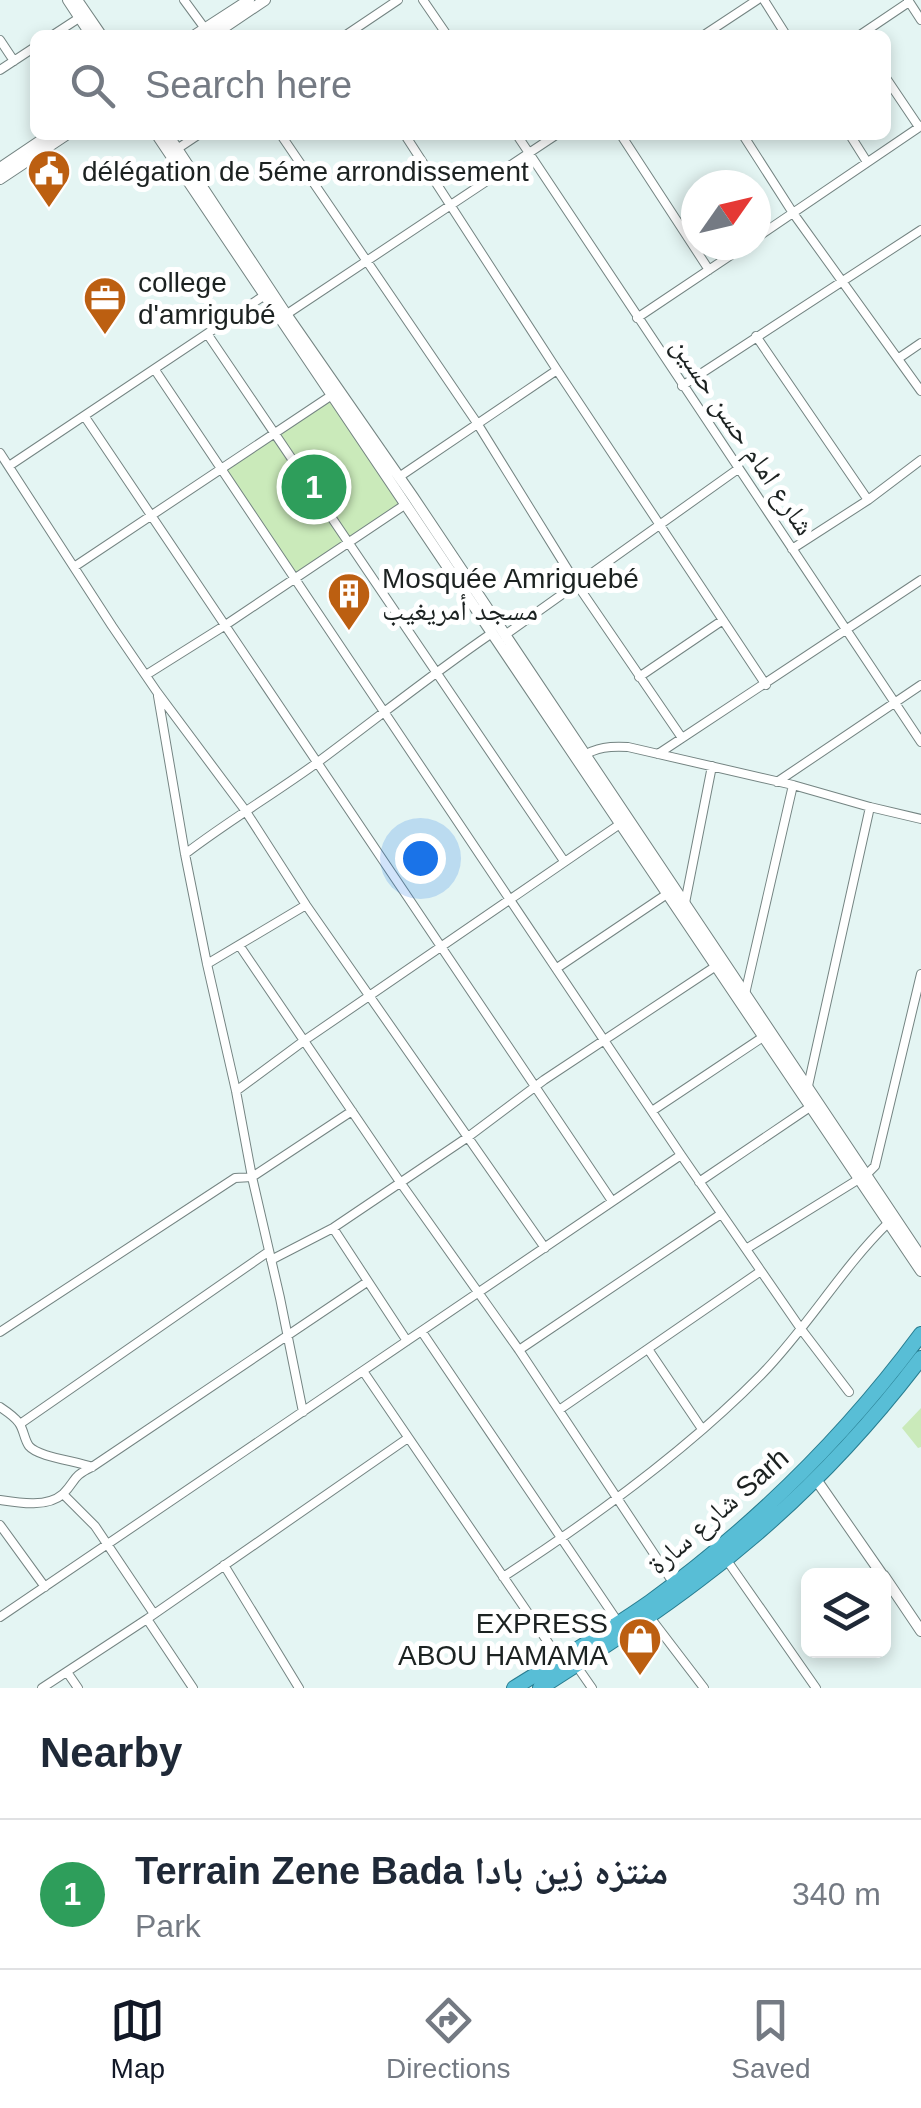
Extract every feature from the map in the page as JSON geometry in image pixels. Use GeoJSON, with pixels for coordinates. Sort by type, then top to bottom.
{"type":"FeatureCollection","features":[{"type":"Feature","properties":{"kind":"highway","name":"شارع سارة Sarh"},"geometry":{"type":"LineString","coordinates":[[514,1688],[674,1584],[754,1518],[863,1408],[921,1334]]}},
{"type":"Feature","properties":{"kind":"highway","name":"شارع سارة Sarh"},"geometry":{"type":"LineString","coordinates":[[540,1688],[726,1559],[815,1478],[867,1424],[921,1358]]}},
{"type":"Feature","properties":{"kind":"street"},"geometry":{"type":"LineString","coordinates":[[68,0],[87,30]]}},
{"type":"Feature","properties":{"kind":"street"},"geometry":{"type":"LineString","coordinates":[[77,0],[98,30]]}},
{"type":"Feature","properties":{"kind":"street"},"geometry":{"type":"LineString","coordinates":[[184,0],[205,30]]}},
{"type":"Feature","properties":{"kind":"street"},"geometry":{"type":"LineString","coordinates":[[213,30],[249,0]]}},
{"type":"Feature","properties":{"kind":"street"},"geometry":{"type":"LineString","coordinates":[[215,30],[265,0]]}},
{"type":"Feature","properties":{"kind":"street"},"geometry":{"type":"LineString","coordinates":[[353,30],[398,0]]}},
{"type":"Feature","properties":{"kind":"street"},"geometry":{"type":"LineString","coordinates":[[423,0],[444,30]]}},
{"type":"Feature","properties":{"kind":"street"},"geometry":{"type":"LineString","coordinates":[[712,30],[760,0],[782,30]]}},
{"type":"Feature","properties":{"kind":"street"},"geometry":{"type":"LineString","coordinates":[[867,30],[909,1],[921,20]]}},
{"type":"Feature","properties":{"kind":"street"},"geometry":{"type":"LineString","coordinates":[[61,30],[79,18]]}},
{"type":"Feature","properties":{"kind":"street"},"geometry":{"type":"LineString","coordinates":[[0,40],[14,60]]}},
{"type":"Feature","properties":{"kind":"street"},"geometry":{"type":"LineString","coordinates":[[0,70],[30,50]]}},
{"type":"Feature","properties":{"kind":"street"},"geometry":{"type":"LineString","coordinates":[[771,228],[920,126],[891,85]]}},
{"type":"Feature","properties":{"kind":"street"},"geometry":{"type":"LineString","coordinates":[[0,168],[42,140]]}},
{"type":"Feature","properties":{"kind":"street"},"geometry":{"type":"LineString","coordinates":[[0,179],[58,140]]}},
{"type":"Feature","properties":{"kind":"street"},"geometry":{"type":"LineString","coordinates":[[160,140],[265,295],[399,477],[505,634],[620,824],[810,1107],[921,1257]]}},
{"type":"Feature","properties":{"kind":"street"},"geometry":{"type":"LineString","coordinates":[[171,140],[332,394],[492,633],[745,994],[921,1271]]}},
{"type":"Feature","properties":{"kind":"street"},"geometry":{"type":"LineString","coordinates":[[177,149],[190,140]]}},
{"type":"Feature","properties":{"kind":"street"},"geometry":{"type":"LineString","coordinates":[[284,140],[477,424],[576,583],[682,738]]}},
{"type":"Feature","properties":{"kind":"street"},"geometry":{"type":"LineString","coordinates":[[408,140],[766,684]]}},
{"type":"Feature","properties":{"kind":"street","name":"شارع امام حسن حسين"},"geometry":{"type":"LineString","coordinates":[[520,140],[921,742]]}},
{"type":"Feature","properties":{"kind":"street"},"geometry":{"type":"LineString","coordinates":[[283,316],[548,140]]}},
{"type":"Feature","properties":{"kind":"street"},"geometry":{"type":"LineString","coordinates":[[625,140],[710,270]]}},
{"type":"Feature","properties":{"kind":"street"},"geometry":{"type":"LineString","coordinates":[[745,140],[921,390]]}},
{"type":"Feature","properties":{"kind":"street"},"geometry":{"type":"LineString","coordinates":[[853,140],[868,162]]}},
{"type":"Feature","properties":{"kind":"street"},"geometry":{"type":"LineString","coordinates":[[682,386],[921,230]]}},
{"type":"Feature","properties":{"kind":"street"},"geometry":{"type":"LineString","coordinates":[[637,318],[724,260]]}},
{"type":"Feature","properties":{"kind":"street"},"geometry":{"type":"LineString","coordinates":[[9,466],[265,295]]}},
{"type":"Feature","properties":{"kind":"street"},"geometry":{"type":"LineString","coordinates":[[208,334],[564,861]]}},
{"type":"Feature","properties":{"kind":"street"},"geometry":{"type":"LineString","coordinates":[[756,336],[868,500]]}},
{"type":"Feature","properties":{"kind":"street"},"geometry":{"type":"LineString","coordinates":[[899,358],[921,344]]}},
{"type":"Feature","properties":{"kind":"street"},"geometry":{"type":"LineString","coordinates":[[155,370],[680,1156],[849,1392]]}},
{"type":"Feature","properties":{"kind":"street"},"geometry":{"type":"LineString","coordinates":[[399,477],[557,370]]}},
{"type":"Feature","properties":{"kind":"street"},"geometry":{"type":"LineString","coordinates":[[74,568],[332,394]]}},
{"type":"Feature","properties":{"kind":"street"},"geometry":{"type":"LineString","coordinates":[[85,417],[612,1201]]}},
{"type":"Feature","properties":{"kind":"street"},"geometry":{"type":"LineString","coordinates":[[0,453],[157,692],[245,810],[306,905],[544,1248]]}},
{"type":"Feature","properties":{"kind":"street"},"geometry":{"type":"LineString","coordinates":[[792,550],[921,460]]}},
{"type":"Feature","properties":{"kind":"street"},"geometry":{"type":"LineString","coordinates":[[505,634],[738,469]]}},
{"type":"Feature","properties":{"kind":"street"},"geometry":{"type":"LineString","coordinates":[[146,675],[406,504]]}},
{"type":"Feature","properties":{"kind":"street"},"geometry":{"type":"LineString","coordinates":[[658,754],[921,580]]}},
{"type":"Feature","properties":{"kind":"street"},"geometry":{"type":"LineString","coordinates":[[640,676],[722,620]]}},
{"type":"Feature","properties":{"kind":"street"},"geometry":{"type":"LineString","coordinates":[[184,854],[316,763],[492,633]]}},
{"type":"Feature","properties":{"kind":"street"},"geometry":{"type":"LineString","coordinates":[[777,782],[921,685]]}},
{"type":"Feature","properties":{"kind":"street"},"geometry":{"type":"LineString","coordinates":[[157,692],[206,964],[303,1412]]}},
{"type":"Feature","properties":{"kind":"street"},"geometry":{"type":"LineString","coordinates":[[580,757],[608,746],[628,748],[921,819]]}},
{"type":"Feature","properties":{"kind":"street"},"geometry":{"type":"LineString","coordinates":[[685,904],[712,766]]}},
{"type":"Feature","properties":{"kind":"street"},"geometry":{"type":"LineString","coordinates":[[745,994],[793,785]]}},
{"type":"Feature","properties":{"kind":"street"},"geometry":{"type":"LineString","coordinates":[[807,1088],[870,807]]}},
{"type":"Feature","properties":{"kind":"street"},"geometry":{"type":"LineString","coordinates":[[236,1092],[305,1040],[620,824]]}},
{"type":"Feature","properties":{"kind":"street"},"geometry":{"type":"LineString","coordinates":[[557,968],[667,894]]}},
{"type":"Feature","properties":{"kind":"street"},"geometry":{"type":"LineString","coordinates":[[206,964],[306,905]]}},
{"type":"Feature","properties":{"kind":"street"},"geometry":{"type":"LineString","coordinates":[[239,945],[519,1350],[674,1584]]}},
{"type":"Feature","properties":{"kind":"street"},"geometry":{"type":"LineString","coordinates":[[20,1424],[270,1256],[333,1228],[468,1137],[535,1086],[716,966]]}},
{"type":"Feature","properties":{"kind":"street"},"geometry":{"type":"LineString","coordinates":[[746,1249],[863,1176],[878,1160],[921,974]]}},
{"type":"Feature","properties":{"kind":"street"},"geometry":{"type":"LineString","coordinates":[[652,1112],[763,1037]]}},
{"type":"Feature","properties":{"kind":"street"},"geometry":{"type":"LineString","coordinates":[[699,1182],[810,1107]]}},
{"type":"Feature","properties":{"kind":"street"},"geometry":{"type":"LineString","coordinates":[[0,1332],[235,1178],[252,1177],[352,1111]]}},
{"type":"Feature","properties":{"kind":"street"},"geometry":{"type":"LineString","coordinates":[[0,1617],[680,1156]]}},
{"type":"Feature","properties":{"kind":"street"},"geometry":{"type":"LineString","coordinates":[[519,1350],[721,1214]]}},
{"type":"Feature","properties":{"kind":"street"},"geometry":{"type":"LineString","coordinates":[[503,1577],[618,1497],[728,1408],[801,1329],[849,1264],[888,1223]]}},
{"type":"Feature","properties":{"kind":"street"},"geometry":{"type":"LineString","coordinates":[[333,1228],[407,1342]]}},
{"type":"Feature","properties":{"kind":"street"},"geometry":{"type":"LineString","coordinates":[[559,1410],[761,1271]]}},
{"type":"Feature","properties":{"kind":"street"},"geometry":{"type":"LineString","coordinates":[[0,1500],[38,1503],[62,1494],[76,1475],[367,1282]]}},
{"type":"Feature","properties":{"kind":"street"},"geometry":{"type":"LineString","coordinates":[[422,1332],[618,1623]]}},
{"type":"Feature","properties":{"kind":"street"},"geometry":{"type":"LineString","coordinates":[[648,1349],[702,1429]]}},
{"type":"Feature","properties":{"kind":"street"},"geometry":{"type":"LineString","coordinates":[[363,1371],[560,1660]]}},
{"type":"Feature","properties":{"kind":"street"},"geometry":{"type":"LineString","coordinates":[[0,1406],[20,1424],[26,1443],[33,1450],[92,1466]]}},
{"type":"Feature","properties":{"kind":"street"},"geometry":{"type":"LineString","coordinates":[[42,1688],[408,1438]]}},
{"type":"Feature","properties":{"kind":"street"},"geometry":{"type":"LineString","coordinates":[[815,1478],[877,1568]]}},
{"type":"Feature","properties":{"kind":"street"},"geometry":{"type":"LineString","coordinates":[[62,1494],[83,1512],[108,1545],[192,1688]]}},
{"type":"Feature","properties":{"kind":"street"},"geometry":{"type":"LineString","coordinates":[[0,1525],[46,1586]]}},
{"type":"Feature","properties":{"kind":"street"},"geometry":{"type":"LineString","coordinates":[[726,1559],[816,1688]]}},
{"type":"Feature","properties":{"kind":"street"},"geometry":{"type":"LineString","coordinates":[[224,1564],[299,1688]]}},
{"type":"Feature","properties":{"kind":"street"},"geometry":{"type":"LineString","coordinates":[[891,1587],[921,1630]]}},
{"type":"Feature","properties":{"kind":"street"},"geometry":{"type":"LineString","coordinates":[[649,1616],[704,1688]]}},
{"type":"Feature","properties":{"kind":"street"},"geometry":{"type":"LineString","coordinates":[[576,1665],[592,1688]]}},
{"type":"Feature","properties":{"kind":"street"},"geometry":{"type":"LineString","coordinates":[[67,1672],[78,1688]]}},
{"type":"Feature","properties":{"kind":"green space"},"geometry":{"type":"Polygon","coordinates":[[[332,395],[406,504],[295,578],[221,470],[332,395]]]}},
{"type":"Feature","properties":{"kind":"green space"},"geometry":{"type":"Polygon","coordinates":[[[921,1408],[921,1447],[918,1448],[902,1428],[921,1408]]]}},
{"type":"Feature","properties":{"kind":"place","name":"délégation de 5éme arrondissement"},"geometry":{"type":"Point","coordinates":[49,209]}},
{"type":"Feature","properties":{"kind":"place","name":"college d'amrigubé"},"geometry":{"type":"Point","coordinates":[105,336]}},
{"type":"Feature","properties":{"kind":"place","name":"Terrain Zene Bada منتزه زين بادا"},"geometry":{"type":"Point","coordinates":[314,487]}},
{"type":"Feature","properties":{"kind":"place","name":"Mosquée Amriguebé مسجد أمريغيب"},"geometry":{"type":"Point","coordinates":[349,632]}},
{"type":"Feature","properties":{"kind":"place","name":"EXPRESS ABOU HAMAMA"},"geometry":{"type":"Point","coordinates":[640,1677]}}]}
